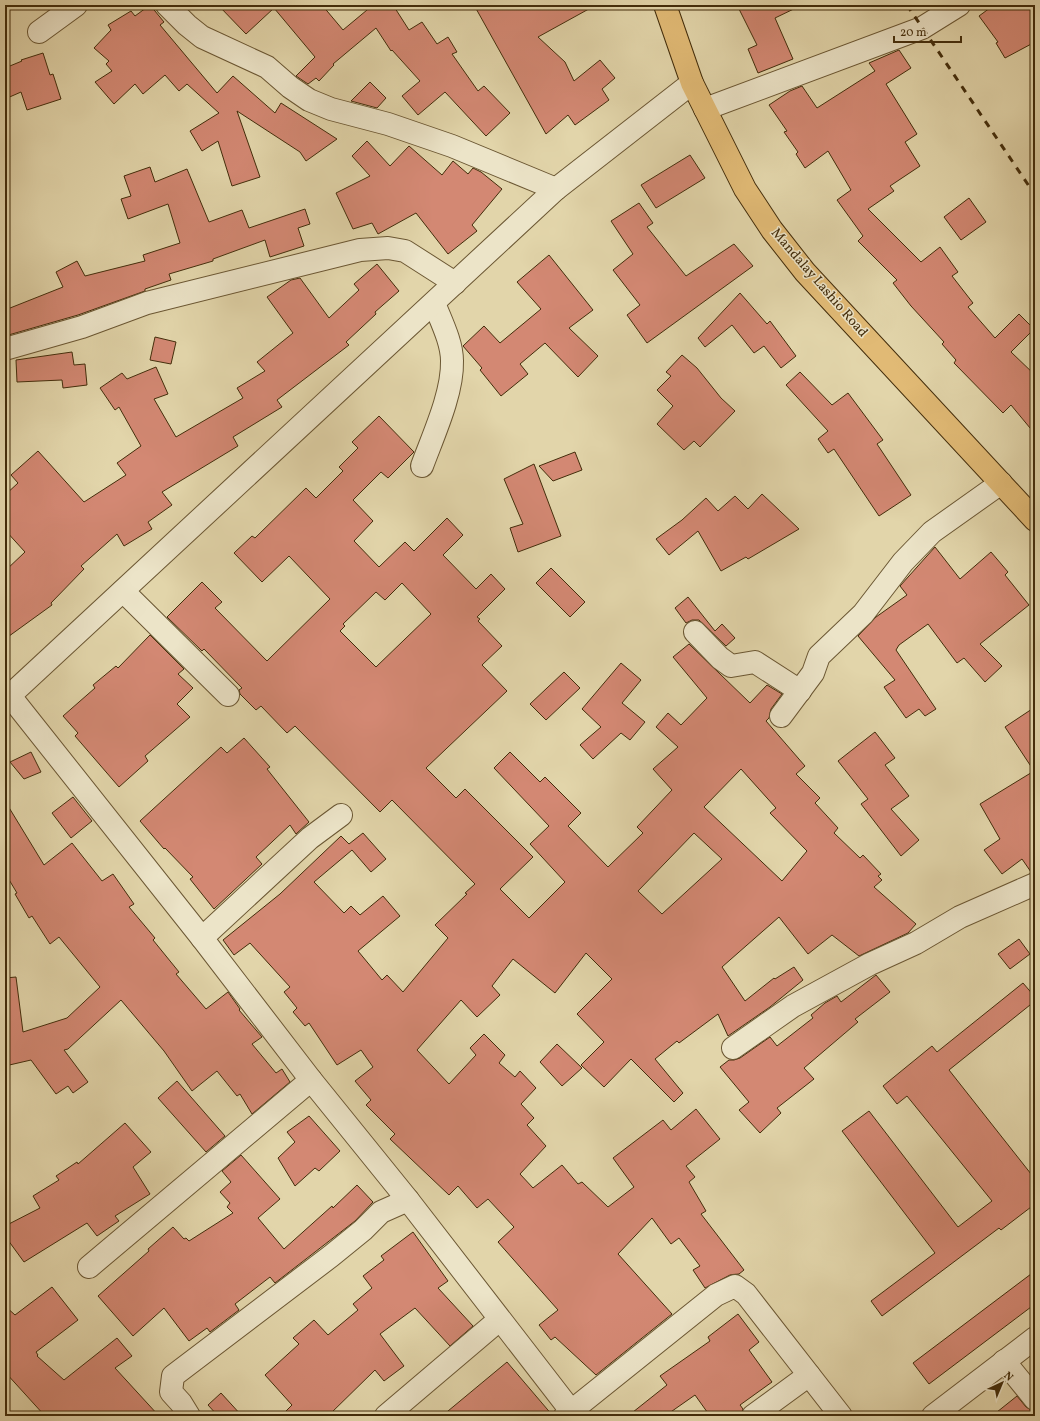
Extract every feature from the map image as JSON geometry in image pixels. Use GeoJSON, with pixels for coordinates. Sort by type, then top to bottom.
{"type":"FeatureCollection","features":[{"type":"Feature","properties":{"kind":"highway","name":"Mandalay Lashio Road"},"geometry":{"type":"LineString","coordinates":[[665,5],[692,83],[745,189],[777,236],[805,272],[1035,520]]}},
{"type":"Feature","properties":{"kind":"street"},"geometry":{"type":"LineString","coordinates":[[39,32],[76,5]]}},
{"type":"Feature","properties":{"kind":"street"},"geometry":{"type":"LineString","coordinates":[[167,5],[187,25],[202,37],[267,67],[290,87],[309,100],[331,109],[388,124],[452,146],[556,189]]}},
{"type":"Feature","properties":{"kind":"street"},"geometry":{"type":"LineString","coordinates":[[705,109],[922,28],[959,5]]}},
{"type":"Feature","properties":{"kind":"street"},"geometry":{"type":"LineString","coordinates":[[692,83],[556,189],[7,698],[202,938],[311,1080],[408,1200],[570,1414],[716,1295],[735,1286],[746,1294],[841,1416]]}},
{"type":"Feature","properties":{"kind":"street"},"geometry":{"type":"LineString","coordinates":[[5,349],[82,327],[147,303],[360,250],[388,248],[406,251],[455,284]]}},
{"type":"Feature","properties":{"kind":"street"},"geometry":{"type":"LineString","coordinates":[[422,466],[451,383],[452,360],[447,337],[434,303]]}},
{"type":"Feature","properties":{"kind":"street"},"geometry":{"type":"LineString","coordinates":[[781,716],[813,672],[819,656],[863,614],[913,552],[932,532],[1001,483]]}},
{"type":"Feature","properties":{"kind":"street"},"geometry":{"type":"LineString","coordinates":[[123,591],[228,695]]}},
{"type":"Feature","properties":{"kind":"street"},"geometry":{"type":"LineString","coordinates":[[695,632],[720,658],[731,666],[755,662],[800,691]]}},
{"type":"Feature","properties":{"kind":"street"},"geometry":{"type":"LineString","coordinates":[[202,938],[310,838],[341,815]]}},
{"type":"Feature","properties":{"kind":"street"},"geometry":{"type":"LineString","coordinates":[[733,1048],[794,1006],[870,964],[916,943],[960,917],[1035,884]]}},
{"type":"Feature","properties":{"kind":"street"},"geometry":{"type":"LineString","coordinates":[[89,1268],[311,1080]]}},
{"type":"Feature","properties":{"kind":"street"},"geometry":{"type":"LineString","coordinates":[[189,1416],[181,1403],[171,1392],[173,1376],[331,1256],[363,1230],[381,1212],[408,1200]]}},
{"type":"Feature","properties":{"kind":"street"},"geometry":{"type":"LineString","coordinates":[[386,1416],[499,1320]]}},
{"type":"Feature","properties":{"kind":"street"},"geometry":{"type":"LineString","coordinates":[[934,1416],[1035,1338]]}},
{"type":"Feature","properties":{"kind":"street"},"geometry":{"type":"LineString","coordinates":[[1004,1361],[1035,1398]]}},
{"type":"Feature","properties":{"kind":"street"},"geometry":{"type":"LineString","coordinates":[[753,1416],[809,1375]]}},
{"type":"Feature","properties":{"kind":"building"},"geometry":{"type":"Polygon","coordinates":[[[150,5],[164,22],[160,25],[217,93],[233,76],[275,113],[281,103],[337,139],[306,161],[300,152],[237,111],[260,177],[232,186],[218,141],[202,151],[190,131],[219,113],[187,84],[179,91],[165,75],[143,94],[135,84],[114,104],[95,82],[112,71],[106,64],[109,61],[94,48],[111,30],[108,25],[131,11],[135,16],[150,5]]]}},
{"type":"Feature","properties":{"kind":"building"},"geometry":{"type":"Polygon","coordinates":[[[218,5],[322,5],[343,30],[373,5],[393,5],[409,30],[422,22],[437,44],[448,37],[457,52],[452,54],[478,91],[484,86],[510,113],[486,136],[445,92],[418,115],[402,96],[420,81],[392,50],[391,51],[376,28],[333,64],[334,65],[319,81],[316,78],[308,84],[296,76],[315,57],[274,8],[246,34],[218,5]]]}},
{"type":"Feature","properties":{"kind":"building"},"geometry":{"type":"Polygon","coordinates":[[[474,5],[596,5],[538,37],[565,62],[574,81],[600,60],[615,78],[602,89],[609,100],[575,125],[568,115],[546,134],[474,5]]]}},
{"type":"Feature","properties":{"kind":"building"},"geometry":{"type":"Polygon","coordinates":[[[737,5],[802,5],[775,18],[793,59],[758,73],[748,49],[757,45],[737,5]]]}},
{"type":"Feature","properties":{"kind":"building"},"geometry":{"type":"Polygon","coordinates":[[[994,5],[1035,5],[1035,42],[1005,58],[996,43],[998,42],[979,16],[994,5]]]}},
{"type":"Feature","properties":{"kind":"building"},"geometry":{"type":"Polygon","coordinates":[[[899,50],[911,68],[886,84],[917,134],[905,142],[920,166],[890,186],[894,191],[868,209],[921,262],[940,247],[958,272],[952,276],[973,303],[968,307],[995,338],[1019,314],[1034,329],[1011,352],[1035,375],[1035,434],[1011,405],[1003,413],[954,363],[956,360],[942,344],[944,342],[911,306],[893,283],[897,280],[858,241],[863,236],[837,200],[851,190],[828,151],[805,168],[796,154],[798,152],[784,132],[787,131],[769,105],[790,91],[802,86],[817,108],[875,71],[869,63],[899,50]]]}},
{"type":"Feature","properties":{"kind":"building"},"geometry":{"type":"Polygon","coordinates":[[[43,53],[50,75],[53,74],[61,99],[27,110],[21,92],[5,99],[5,68],[22,61],[21,60],[43,53]]]}},
{"type":"Feature","properties":{"kind":"building"},"geometry":{"type":"Polygon","coordinates":[[[370,82],[386,98],[377,108],[351,101],[370,82]]]}},
{"type":"Feature","properties":{"kind":"building"},"geometry":{"type":"Polygon","coordinates":[[[367,141],[390,166],[409,146],[442,175],[453,161],[468,174],[473,168],[481,172],[502,189],[472,225],[477,231],[448,254],[416,213],[378,234],[372,223],[353,229],[336,193],[370,176],[352,156],[367,141]]]}},
{"type":"Feature","properties":{"kind":"building"},"geometry":{"type":"Polygon","coordinates":[[[690,155],[705,178],[656,208],[641,185],[690,155]]]}},
{"type":"Feature","properties":{"kind":"building"},"geometry":{"type":"Polygon","coordinates":[[[150,167],[155,182],[187,169],[209,222],[242,210],[249,228],[305,209],[310,224],[298,228],[304,246],[270,257],[265,240],[213,259],[213,261],[169,274],[171,280],[145,289],[145,291],[78,315],[5,336],[5,310],[63,287],[56,272],[77,261],[85,276],[145,261],[143,255],[180,243],[168,204],[128,219],[121,199],[131,196],[124,176],[150,167]]]}},
{"type":"Feature","properties":{"kind":"building"},"geometry":{"type":"Polygon","coordinates":[[[969,198],[986,222],[961,240],[944,217],[969,198]]]}},
{"type":"Feature","properties":{"kind":"building"},"geometry":{"type":"Polygon","coordinates":[[[639,203],[653,223],[647,227],[686,276],[734,244],[753,266],[647,343],[627,315],[640,305],[613,270],[633,254],[611,221],[639,203]]]}},
{"type":"Feature","properties":{"kind":"building"},"geometry":{"type":"Polygon","coordinates":[[[549,255],[593,310],[569,328],[598,356],[578,377],[545,343],[520,364],[528,374],[501,396],[480,370],[482,368],[463,346],[484,326],[500,343],[541,309],[517,282],[549,255]]]}},
{"type":"Feature","properties":{"kind":"building"},"geometry":{"type":"Polygon","coordinates":[[[377,264],[399,291],[375,312],[376,314],[346,342],[349,345],[277,400],[282,407],[233,437],[238,446],[162,492],[172,505],[148,522],[152,529],[124,546],[117,534],[81,566],[84,569],[51,603],[52,605],[5,639],[5,571],[25,552],[5,530],[5,495],[18,483],[11,475],[38,451],[84,502],[126,475],[117,463],[141,446],[119,407],[115,410],[100,388],[122,373],[127,379],[156,367],[168,394],[154,399],[176,437],[243,398],[237,388],[265,371],[257,362],[293,333],[267,297],[291,280],[300,278],[329,318],[359,290],[354,284],[377,264]]]}},
{"type":"Feature","properties":{"kind":"building"},"geometry":{"type":"Polygon","coordinates":[[[740,293],[767,324],[770,321],[796,356],[781,368],[764,346],[754,353],[732,325],[705,347],[698,338],[740,293]]]}},
{"type":"Feature","properties":{"kind":"building"},"geometry":{"type":"Polygon","coordinates":[[[155,337],[176,342],[171,364],[150,360],[155,337]]]}},
{"type":"Feature","properties":{"kind":"building"},"geometry":{"type":"Polygon","coordinates":[[[72,352],[74,365],[85,364],[87,385],[63,388],[62,380],[17,382],[16,360],[72,352]]]}},
{"type":"Feature","properties":{"kind":"building"},"geometry":{"type":"Polygon","coordinates":[[[682,355],[697,368],[721,398],[735,411],[700,447],[694,441],[684,450],[657,424],[673,406],[657,390],[671,376],[666,372],[682,355]]]}},
{"type":"Feature","properties":{"kind":"building"},"geometry":{"type":"Polygon","coordinates":[[[800,372],[832,405],[848,393],[883,440],[877,444],[911,495],[879,516],[834,449],[828,453],[818,439],[828,431],[786,385],[800,372]]]}},
{"type":"Feature","properties":{"kind":"building"},"geometry":{"type":"Polygon","coordinates":[[[379,416],[414,452],[388,478],[381,472],[353,500],[373,521],[354,541],[379,567],[405,542],[414,551],[447,518],[463,535],[443,555],[476,589],[491,574],[505,589],[477,617],[480,619],[478,621],[502,646],[482,665],[507,691],[426,768],[456,798],[465,789],[533,857],[500,889],[529,918],[565,882],[530,844],[549,826],[494,768],[510,752],[540,782],[545,777],[581,813],[568,826],[608,867],[643,833],[637,827],[672,790],[653,769],[678,747],[656,727],[668,713],[681,725],[707,698],[673,657],[689,644],[750,703],[767,685],[782,694],[771,709],[769,718],[766,721],[805,766],[796,774],[820,798],[815,803],[838,828],[834,833],[860,858],[863,855],[881,874],[878,876],[882,880],[874,887],[916,924],[908,933],[859,956],[832,935],[808,954],[779,917],[722,967],[745,1001],[774,978],[775,979],[794,967],[803,980],[770,1007],[728,1036],[718,1014],[679,1043],[677,1041],[655,1059],[683,1093],[674,1102],[631,1059],[604,1087],[581,1065],[604,1042],[577,1014],[612,979],[586,953],[555,993],[513,959],[492,986],[500,995],[477,1017],[461,1000],[417,1050],[449,1084],[476,1055],[470,1048],[484,1034],[505,1055],[499,1063],[515,1077],[520,1071],[536,1088],[521,1104],[534,1118],[527,1125],[546,1146],[520,1174],[533,1188],[562,1165],[578,1184],[582,1182],[608,1207],[634,1187],[613,1158],[663,1120],[671,1130],[696,1109],[720,1139],[686,1166],[695,1177],[689,1182],[706,1211],[701,1214],[744,1270],[739,1274],[730,1275],[705,1288],[693,1270],[700,1266],[679,1238],[671,1244],[652,1218],[618,1254],[672,1314],[596,1375],[555,1337],[551,1340],[539,1325],[558,1310],[498,1242],[514,1227],[488,1199],[477,1208],[458,1186],[449,1195],[390,1139],[395,1134],[366,1105],[371,1100],[355,1081],[373,1067],[361,1050],[337,1065],[309,1023],[305,1026],[293,1012],[297,1008],[284,992],[290,987],[250,943],[234,955],[223,940],[280,894],[341,836],[349,844],[363,833],[386,859],[371,872],[352,850],[314,882],[344,913],[351,906],[360,915],[383,896],[400,916],[358,951],[382,980],[387,975],[403,992],[448,938],[435,925],[467,894],[465,893],[475,884],[392,800],[380,812],[295,726],[287,733],[261,706],[256,710],[240,694],[239,690],[242,688],[204,649],[202,651],[167,617],[202,582],[222,602],[215,608],[267,661],[330,599],[289,556],[262,582],[234,553],[252,536],[255,538],[306,488],[316,498],[343,471],[339,467],[358,448],[352,442],[379,416]],[[402,583],[385,600],[376,592],[343,624],[345,626],[340,631],[376,667],[431,614],[402,583]],[[741,769],[704,807],[782,881],[807,851],[770,813],[776,808],[741,769]],[[694,833],[638,891],[662,914],[722,859],[694,833]]]}},
{"type":"Feature","properties":{"kind":"building"},"geometry":{"type":"Polygon","coordinates":[[[575,452],[582,470],[553,481],[539,466],[575,452]]]}},
{"type":"Feature","properties":{"kind":"building"},"geometry":{"type":"Polygon","coordinates":[[[534,464],[561,536],[518,552],[510,528],[523,524],[504,479],[534,464]]]}},
{"type":"Feature","properties":{"kind":"building"},"geometry":{"type":"Polygon","coordinates":[[[762,494],[799,529],[748,559],[746,557],[721,571],[698,531],[669,555],[656,539],[682,520],[706,498],[718,511],[735,496],[748,509],[762,494]]]}},
{"type":"Feature","properties":{"kind":"building"},"geometry":{"type":"Polygon","coordinates":[[[935,547],[960,579],[991,552],[1008,572],[1005,575],[1029,605],[980,644],[1002,666],[985,682],[964,658],[957,663],[928,624],[899,645],[896,650],[936,709],[925,716],[919,709],[906,718],[884,687],[895,680],[858,636],[876,617],[907,595],[900,586],[935,547]]]}},
{"type":"Feature","properties":{"kind":"building"},"geometry":{"type":"Polygon","coordinates":[[[551,568],[585,602],[570,617],[536,583],[551,568]]]}},
{"type":"Feature","properties":{"kind":"building"},"geometry":{"type":"Polygon","coordinates":[[[688,597],[715,631],[722,624],[735,638],[726,646],[699,620],[692,620],[686,623],[675,608],[688,597]]]}},
{"type":"Feature","properties":{"kind":"building"},"geometry":{"type":"Polygon","coordinates":[[[150,635],[184,669],[178,674],[193,688],[177,704],[190,717],[145,756],[148,761],[119,787],[75,736],[78,733],[63,716],[95,688],[93,685],[116,666],[118,668],[150,635]]]}},
{"type":"Feature","properties":{"kind":"building"},"geometry":{"type":"Polygon","coordinates":[[[621,663],[641,680],[622,703],[645,722],[630,740],[621,733],[593,759],[580,745],[601,727],[582,709],[621,663]]]}},
{"type":"Feature","properties":{"kind":"building"},"geometry":{"type":"Polygon","coordinates":[[[564,672],[580,688],[546,720],[530,704],[564,672]]]}},
{"type":"Feature","properties":{"kind":"building"},"geometry":{"type":"Polygon","coordinates":[[[1035,707],[1035,872],[1031,872],[1022,859],[1002,874],[984,850],[1000,839],[980,804],[1034,771],[1005,727],[1035,707]]]}},
{"type":"Feature","properties":{"kind":"building"},"geometry":{"type":"Polygon","coordinates":[[[875,732],[895,758],[885,765],[909,796],[891,809],[919,840],[901,856],[861,804],[868,799],[838,761],[875,732]]]}},
{"type":"Feature","properties":{"kind":"building"},"geometry":{"type":"Polygon","coordinates":[[[244,738],[270,767],[267,769],[309,822],[296,834],[290,825],[256,857],[262,864],[214,909],[190,879],[193,877],[165,848],[164,849],[140,821],[221,747],[227,753],[244,738]]]}},
{"type":"Feature","properties":{"kind":"building"},"geometry":{"type":"Polygon","coordinates":[[[31,752],[41,772],[24,779],[10,762],[31,752]]]}},
{"type":"Feature","properties":{"kind":"building"},"geometry":{"type":"Polygon","coordinates":[[[73,797],[92,821],[71,838],[52,813],[73,797]]]}},
{"type":"Feature","properties":{"kind":"building"},"geometry":{"type":"Polygon","coordinates":[[[5,801],[44,865],[72,843],[102,881],[113,874],[134,904],[129,907],[155,938],[153,940],[179,972],[176,974],[206,1009],[228,992],[240,1009],[239,1010],[262,1037],[252,1044],[276,1073],[282,1069],[290,1082],[252,1114],[240,1094],[237,1096],[217,1071],[192,1091],[164,1051],[121,1000],[68,1049],[64,1050],[88,1082],[73,1093],[68,1086],[56,1094],[31,1060],[5,1066],[5,978],[16,977],[23,1032],[67,1018],[100,987],[59,937],[50,944],[32,916],[29,918],[15,894],[17,893],[5,873],[5,801]]]}},
{"type":"Feature","properties":{"kind":"building"},"geometry":{"type":"Polygon","coordinates":[[[1019,939],[1030,954],[1010,969],[998,954],[1019,939]]]}},
{"type":"Feature","properties":{"kind":"building"},"geometry":{"type":"Polygon","coordinates":[[[876,975],[890,992],[855,1019],[858,1022],[804,1068],[814,1079],[777,1108],[781,1113],[760,1133],[739,1110],[749,1102],[720,1067],[729,1060],[740,1058],[770,1037],[777,1046],[813,1018],[811,1015],[825,1003],[837,996],[841,1002],[876,975]]]}},
{"type":"Feature","properties":{"kind":"building"},"geometry":{"type":"Polygon","coordinates":[[[1023,983],[1035,997],[1035,1001],[949,1070],[1035,1179],[1035,1204],[1001,1230],[999,1228],[882,1316],[871,1301],[935,1253],[842,1131],[869,1111],[958,1227],[992,1201],[907,1096],[897,1104],[883,1086],[932,1046],[937,1052],[1023,983]]]}},
{"type":"Feature","properties":{"kind":"building"},"geometry":{"type":"Polygon","coordinates":[[[557,1044],[582,1068],[562,1086],[540,1062],[557,1044]]]}},
{"type":"Feature","properties":{"kind":"building"},"geometry":{"type":"Polygon","coordinates":[[[177,1081],[225,1136],[206,1152],[158,1098],[177,1081]]]}},
{"type":"Feature","properties":{"kind":"building"},"geometry":{"type":"Polygon","coordinates":[[[309,1116],[340,1151],[319,1171],[315,1168],[295,1186],[278,1158],[295,1142],[287,1132],[309,1116]]]}},
{"type":"Feature","properties":{"kind":"building"},"geometry":{"type":"Polygon","coordinates":[[[125,1123],[151,1152],[133,1167],[150,1194],[115,1216],[119,1221],[97,1236],[87,1223],[24,1262],[5,1236],[5,1226],[40,1208],[33,1196],[59,1180],[56,1176],[77,1162],[78,1164],[125,1123]]]}},
{"type":"Feature","properties":{"kind":"building"},"geometry":{"type":"Polygon","coordinates":[[[241,1155],[280,1199],[258,1218],[284,1249],[332,1206],[333,1208],[357,1185],[373,1202],[355,1221],[275,1283],[270,1277],[235,1304],[239,1310],[210,1332],[207,1328],[189,1341],[164,1308],[133,1336],[98,1296],[149,1251],[148,1249],[173,1227],[184,1239],[186,1238],[189,1241],[233,1213],[227,1207],[230,1203],[220,1192],[231,1182],[222,1171],[241,1155]]]}},
{"type":"Feature","properties":{"kind":"building"},"geometry":{"type":"Polygon","coordinates":[[[413,1232],[448,1281],[438,1288],[473,1326],[450,1346],[415,1308],[380,1334],[404,1366],[384,1381],[375,1370],[328,1416],[281,1416],[292,1405],[265,1375],[299,1344],[293,1338],[314,1320],[328,1335],[358,1310],[353,1304],[372,1288],[363,1276],[384,1260],[381,1256],[413,1232]]]}},
{"type":"Feature","properties":{"kind":"building"},"geometry":{"type":"Polygon","coordinates":[[[1035,1271],[1035,1304],[929,1384],[913,1363],[1035,1271]]]}},
{"type":"Feature","properties":{"kind":"building"},"geometry":{"type":"Polygon","coordinates":[[[52,1287],[78,1320],[36,1352],[38,1355],[37,1356],[64,1380],[117,1338],[132,1356],[115,1368],[159,1416],[45,1416],[5,1372],[5,1306],[15,1315],[52,1287]]]}},
{"type":"Feature","properties":{"kind":"building"},"geometry":{"type":"Polygon","coordinates":[[[738,1314],[759,1342],[749,1350],[772,1382],[740,1405],[743,1409],[741,1416],[710,1416],[695,1395],[665,1416],[628,1416],[667,1385],[660,1376],[710,1341],[708,1337],[738,1314]]]}},
{"type":"Feature","properties":{"kind":"building"},"geometry":{"type":"Polygon","coordinates":[[[507,1362],[553,1416],[442,1416],[507,1362]]]}},
{"type":"Feature","properties":{"kind":"building"},"geometry":{"type":"Polygon","coordinates":[[[221,1393],[242,1416],[218,1416],[208,1405],[221,1393]]]}},
{"type":"Feature","properties":{"kind":"building"},"geometry":{"type":"Polygon","coordinates":[[[1017,1396],[1026,1407],[1033,1411],[1035,1416],[992,1416],[1017,1396]]]}},
{"type":"Feature","properties":{"kind":"railway"},"geometry":{"type":"LineString","coordinates":[[907,5],[1035,195]]}}]}
